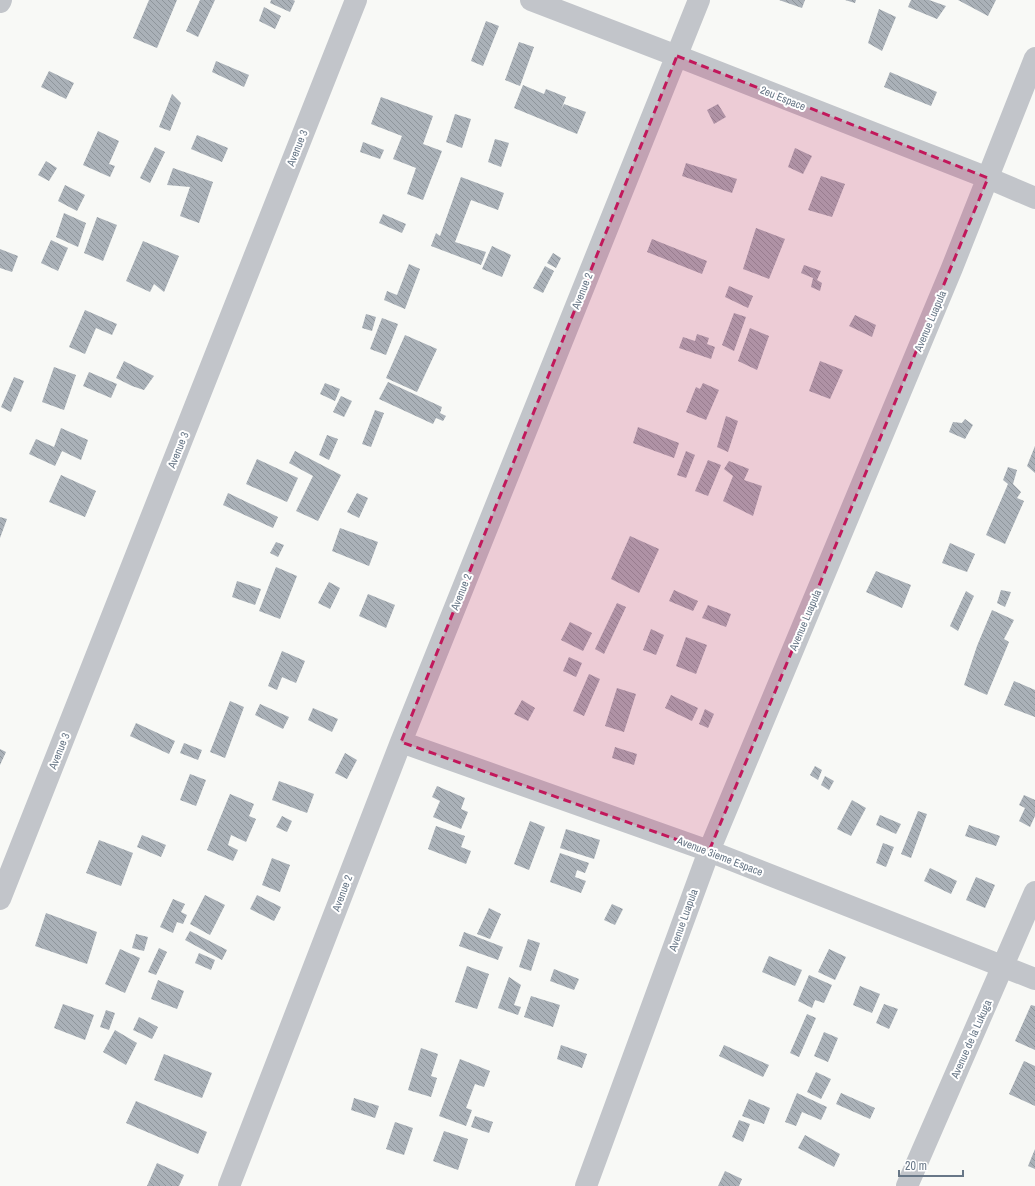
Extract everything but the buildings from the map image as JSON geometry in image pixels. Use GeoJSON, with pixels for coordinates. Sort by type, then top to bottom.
{"type":"FeatureCollection","features":[{"type":"Feature","properties":{"kind":"street","name":"Avenue 3"},"geometry":{"type":"LineString","coordinates":[[0,899],[356,0]]}},
{"type":"Feature","properties":{"kind":"street","name":"2eu Espace"},"geometry":{"type":"LineString","coordinates":[[531,0],[988,178],[1035,198]]}},
{"type":"Feature","properties":{"kind":"street","name":"Avenue 2"},"geometry":{"type":"LineString","coordinates":[[229,1186],[401,742],[699,0]]}},
{"type":"Feature","properties":{"kind":"street","name":"Avenue Luapula"},"geometry":{"type":"LineString","coordinates":[[586,1186],[709,851],[952,268],[1035,58]]}},
{"type":"Feature","properties":{"kind":"street","name":"Avenue 3ieme Espace"},"geometry":{"type":"LineString","coordinates":[[401,742],[709,851],[1003,966],[1035,980]]}},
{"type":"Feature","properties":{"kind":"street","name":"Avenue de la Lukuga"},"geometry":{"type":"LineString","coordinates":[[907,1186],[1035,892]]}},
{"type":"Feature","properties":{"kind":"highlighted area"},"geometry":{"type":"Polygon","coordinates":[[[677,56],[988,178],[709,851],[401,742],[677,56]]]}}]}
